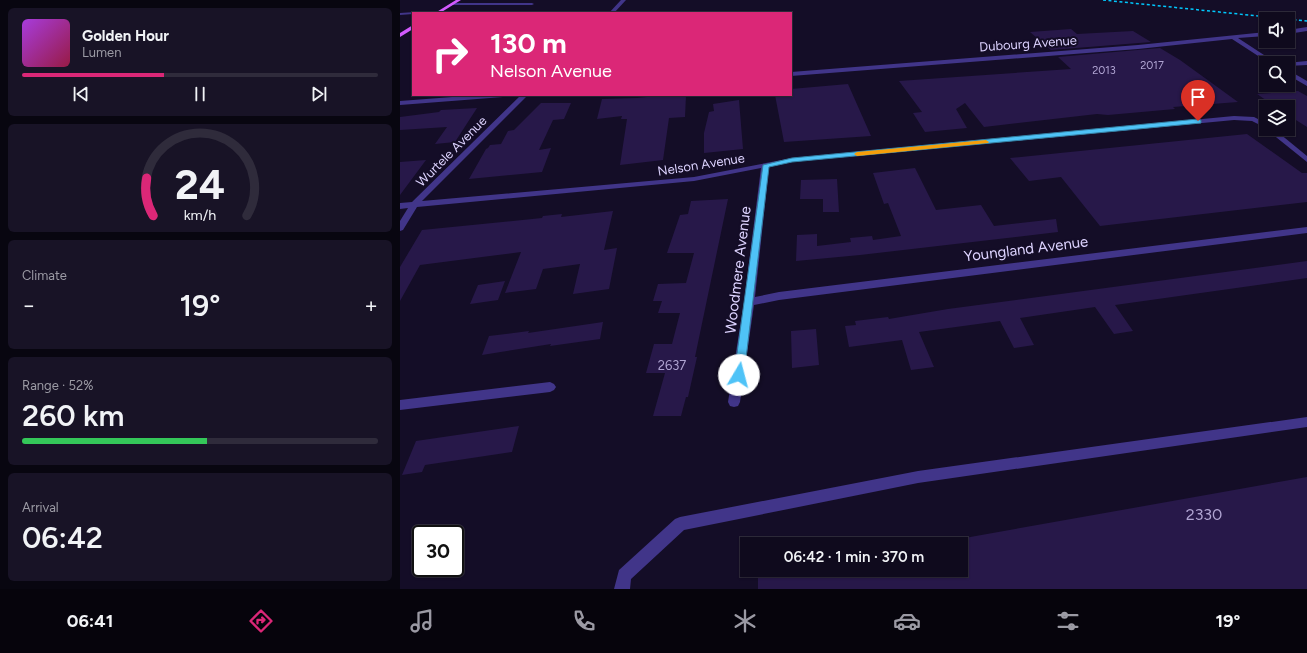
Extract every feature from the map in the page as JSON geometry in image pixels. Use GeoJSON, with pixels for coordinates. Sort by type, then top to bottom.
{"type":"FeatureCollection","features":[{"type":"Feature","properties":{"kind":"main road"},"geometry":{"type":"LineString","coordinates":[[439,12],[459,0]]}},
{"type":"Feature","properties":{"kind":"main road"},"geometry":{"type":"LineString","coordinates":[[400,35],[412,29]]}},
{"type":"Feature","properties":{"kind":"street"},"geometry":{"type":"LineString","coordinates":[[611,12],[624,0]]}},
{"type":"Feature","properties":{"kind":"street"},"geometry":{"type":"LineString","coordinates":[[452,4],[477,6],[491,4],[532,4]]}},
{"type":"Feature","properties":{"kind":"street"},"geometry":{"type":"LineString","coordinates":[[400,14],[412,13]]}},
{"type":"Feature","properties":{"kind":"street"},"geometry":{"type":"LineString","coordinates":[[1295,31],[1307,30]]}},
{"type":"Feature","properties":{"kind":"street","name":"Dubourg Avenue"},"geometry":{"type":"LineString","coordinates":[[792,74],[1259,35]]}},
{"type":"Feature","properties":{"kind":"street"},"geometry":{"type":"LineString","coordinates":[[1234,38],[1262,56]]}},
{"type":"Feature","properties":{"kind":"street"},"geometry":{"type":"LineString","coordinates":[[1295,64],[1307,63]]}},
{"type":"Feature","properties":{"kind":"street"},"geometry":{"type":"LineString","coordinates":[[1295,76],[1307,84]]}},
{"type":"Feature","properties":{"kind":"street"},"geometry":{"type":"LineString","coordinates":[[400,103],[490,96]]}},
{"type":"Feature","properties":{"kind":"street","name":"Wurtele Avenue"},"geometry":{"type":"LineString","coordinates":[[400,228],[414,205],[524,96]]}},
{"type":"Feature","properties":{"kind":"street","name":"Nelson Avenue"},"geometry":{"type":"LineString","coordinates":[[400,206],[686,180],[792,160],[1214,120],[1249,118],[1259,121]]}},
{"type":"Feature","properties":{"kind":"street"},"geometry":{"type":"LineString","coordinates":[[1278,136],[1307,160]]}},
{"type":"Feature","properties":{"kind":"street","name":"Woodmere Avenue"},"geometry":{"type":"LineString","coordinates":[[734,402],[750,302],[765,166]]}},
{"type":"Feature","properties":{"kind":"street","name":"Youngland Avenue"},"geometry":{"type":"LineString","coordinates":[[750,302],[779,296],[1307,230]]}},
{"type":"Feature","properties":{"kind":"street"},"geometry":{"type":"LineString","coordinates":[[400,405],[550,387]]}},
{"type":"Feature","properties":{"kind":"street"},"geometry":{"type":"LineString","coordinates":[[622,589],[624,575],[680,524],[918,477],[1307,422]]}},
{"type":"Feature","properties":{"kind":"building"},"geometry":{"type":"Polygon","coordinates":[[[1071,29],[1077,34],[1133,31],[1151,42],[1051,50],[1030,32],[1071,29]]]}},
{"type":"Feature","properties":{"kind":"building"},"geometry":{"type":"Polygon","coordinates":[[[1160,48],[1180,60],[1238,102],[1173,107],[1175,109],[1108,115],[1097,114],[984,127],[965,103],[956,109],[967,128],[925,132],[913,113],[922,112],[899,81],[1071,69],[1058,57],[1160,48]]]}},
{"type":"Feature","properties":{"kind":"building"},"geometry":{"type":"Polygon","coordinates":[[[848,84],[871,136],[784,142],[775,96],[792,96],[792,89],[848,84]]]}},
{"type":"Feature","properties":{"kind":"building"},"geometry":{"type":"Polygon","coordinates":[[[1298,91],[1307,96],[1307,127],[1295,119],[1295,100],[1266,100],[1257,94],[1295,92],[1298,91]]]}},
{"type":"Feature","properties":{"kind":"building"},"geometry":{"type":"Polygon","coordinates":[[[656,96],[686,96],[685,117],[669,118],[663,160],[620,165],[627,119],[621,119],[622,116],[597,119],[602,99],[656,96]]]}},
{"type":"Feature","properties":{"kind":"building"},"geometry":{"type":"Polygon","coordinates":[[[739,100],[743,149],[704,153],[704,133],[709,112],[714,111],[713,104],[739,100]]]}},
{"type":"Feature","properties":{"kind":"building"},"geometry":{"type":"Polygon","coordinates":[[[541,103],[571,103],[564,119],[553,120],[539,150],[551,148],[542,172],[469,179],[486,149],[490,145],[501,144],[508,131],[514,130],[541,103]]]}},
{"type":"Feature","properties":{"kind":"building"},"geometry":{"type":"Polygon","coordinates":[[[477,108],[455,142],[435,144],[447,127],[400,130],[400,117],[439,112],[441,110],[477,108]]]}},
{"type":"Feature","properties":{"kind":"building"},"geometry":{"type":"Polygon","coordinates":[[[1247,134],[1302,173],[1307,173],[1307,202],[1100,226],[1061,177],[1029,181],[1010,158],[1247,134]]]}},
{"type":"Feature","properties":{"kind":"building"},"geometry":{"type":"Polygon","coordinates":[[[426,160],[400,195],[400,162],[426,160]]]}},
{"type":"Feature","properties":{"kind":"building"},"geometry":{"type":"Polygon","coordinates":[[[915,168],[936,210],[981,205],[994,226],[1056,219],[1058,232],[796,261],[797,235],[817,234],[817,246],[851,242],[850,238],[872,236],[873,240],[901,236],[888,203],[884,204],[873,173],[915,168]]]}},
{"type":"Feature","properties":{"kind":"building"},"geometry":{"type":"Polygon","coordinates":[[[837,179],[839,212],[823,212],[823,199],[800,199],[801,180],[837,179]]]}},
{"type":"Feature","properties":{"kind":"building"},"geometry":{"type":"Polygon","coordinates":[[[728,199],[688,397],[686,397],[681,416],[653,416],[665,373],[646,373],[654,344],[672,344],[680,313],[658,313],[662,301],[653,301],[658,284],[686,283],[694,253],[667,253],[680,215],[688,214],[691,201],[728,199]]]}},
{"type":"Feature","properties":{"kind":"building"},"geometry":{"type":"Polygon","coordinates":[[[613,211],[604,250],[617,248],[609,289],[573,294],[580,264],[543,269],[536,289],[505,293],[521,252],[420,265],[400,301],[400,267],[422,230],[542,218],[543,216],[562,214],[561,217],[613,211]]]}},
{"type":"Feature","properties":{"kind":"building"},"geometry":{"type":"Polygon","coordinates":[[[1307,261],[1307,278],[1115,305],[1133,331],[1114,334],[1095,307],[1020,318],[1034,345],[1014,348],[1000,321],[919,332],[934,367],[911,370],[902,340],[849,347],[845,326],[856,325],[855,321],[888,317],[889,319],[948,309],[1307,261]]]}},
{"type":"Feature","properties":{"kind":"building"},"geometry":{"type":"Polygon","coordinates":[[[505,281],[498,300],[470,304],[478,285],[505,281]]]}},
{"type":"Feature","properties":{"kind":"building"},"geometry":{"type":"Polygon","coordinates":[[[603,322],[600,339],[550,346],[551,344],[482,355],[489,336],[529,331],[528,333],[603,322]]]}},
{"type":"Feature","properties":{"kind":"building"},"geometry":{"type":"Polygon","coordinates":[[[816,329],[819,365],[792,368],[791,331],[816,329]]]}},
{"type":"Feature","properties":{"kind":"building"},"geometry":{"type":"Polygon","coordinates":[[[519,426],[512,452],[425,465],[422,472],[402,475],[416,441],[519,426]]]}},
{"type":"Feature","properties":{"kind":"building"},"geometry":{"type":"Polygon","coordinates":[[[1307,477],[1307,589],[758,589],[758,577],[968,577],[968,537],[1307,477]]]}},
{"type":"Feature","properties":{"kind":"railway"},"geometry":{"type":"LineString","coordinates":[[1103,0],[1259,16]]}},
{"type":"Feature","properties":{"kind":"railway"},"geometry":{"type":"LineString","coordinates":[[1295,20],[1307,21]]}},
{"type":"Feature","properties":{"kind":"slow traffic"},"geometry":{"type":"LineString","coordinates":[[857,154],[986,142]]}},
{"type":"Feature","properties":{"kind":"route"},"geometry":{"type":"LineString","coordinates":[[739,375],[750,302],[765,166],[792,160],[1198,121]]}}]}
